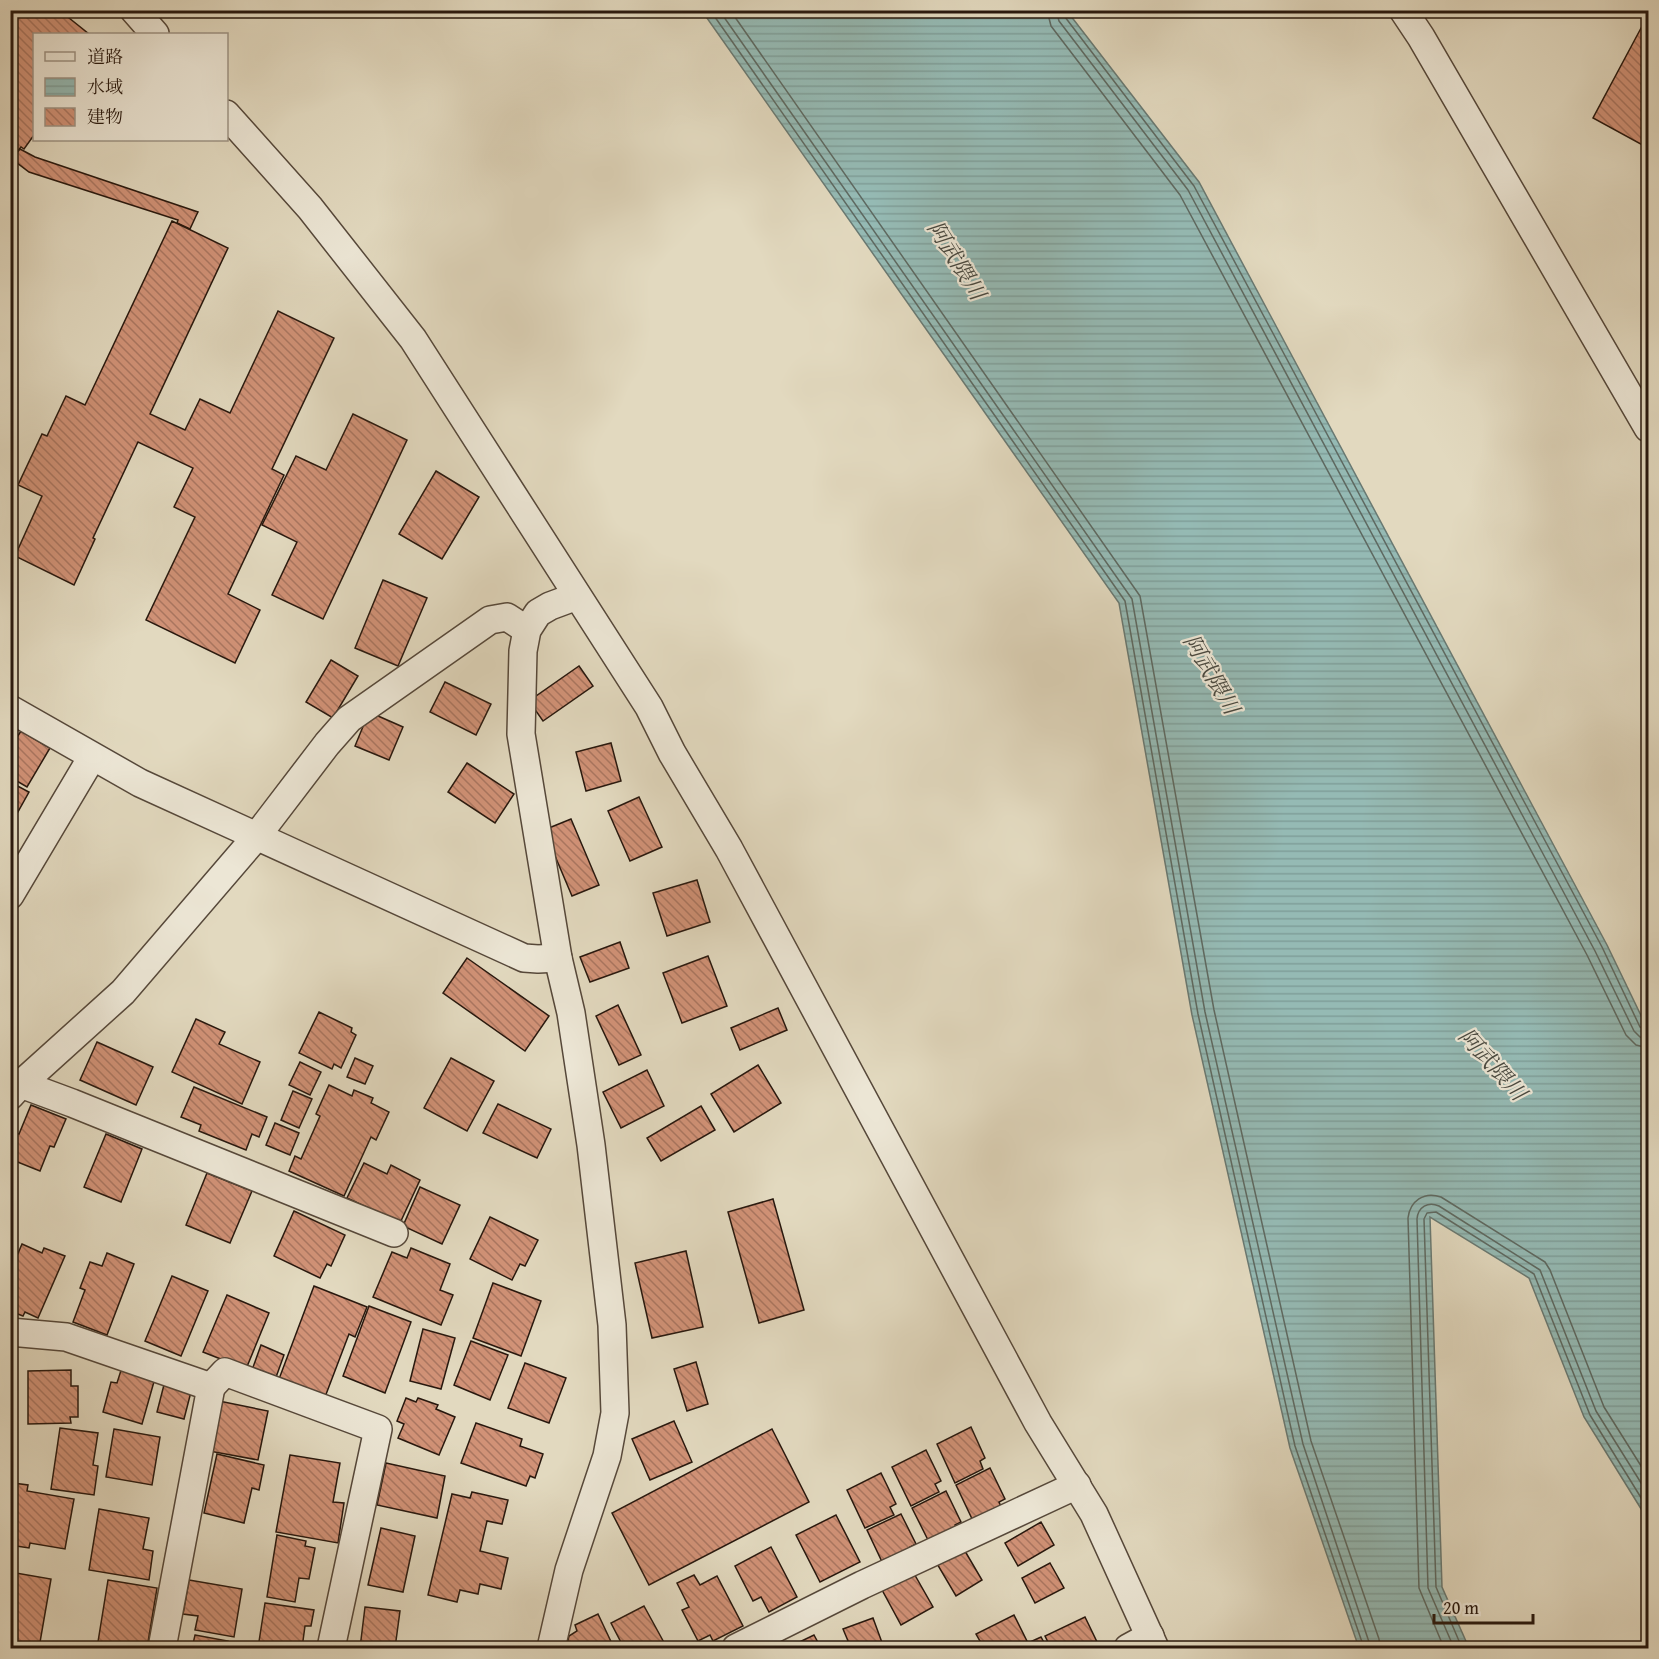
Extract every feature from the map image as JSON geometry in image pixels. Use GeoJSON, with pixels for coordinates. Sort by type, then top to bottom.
{"type":"FeatureCollection","features":[{"type":"Feature","properties":{"kind":"street"},"geometry":{"type":"LineString","coordinates":[[134,10],[154,33]]}},
{"type":"Feature","properties":{"kind":"street"},"geometry":{"type":"LineString","coordinates":[[1403,10],[1648,428]]}},
{"type":"Feature","properties":{"kind":"street"},"geometry":{"type":"LineString","coordinates":[[228,116],[310,208],[413,339],[649,707],[672,753],[729,849],[1038,1423],[1094,1514],[1144,1644]]}},
{"type":"Feature","properties":{"kind":"street"},"geometry":{"type":"LineString","coordinates":[[551,1648],[569,1570],[607,1456],[615,1413],[612,1325],[603,1232],[571,1013],[558,958],[521,734],[523,651],[527,630],[538,613],[577,596]]}},
{"type":"Feature","properties":{"kind":"street"},"geometry":{"type":"LineString","coordinates":[[14,1087],[123,992],[256,837],[327,744],[349,719],[490,620],[507,617],[527,630]]}},
{"type":"Feature","properties":{"kind":"street"},"geometry":{"type":"LineString","coordinates":[[10,709],[140,783],[256,837],[524,958],[558,958]]}},
{"type":"Feature","properties":{"kind":"street"},"geometry":{"type":"LineString","coordinates":[[10,895],[92,757]]}},
{"type":"Feature","properties":{"kind":"street"},"geometry":{"type":"LineString","coordinates":[[14,1087],[94,1112],[394,1233]]}},
{"type":"Feature","properties":{"kind":"street"},"geometry":{"type":"LineString","coordinates":[[10,1332],[66,1337],[211,1386]]}},
{"type":"Feature","properties":{"kind":"street"},"geometry":{"type":"LineString","coordinates":[[162,1648],[211,1386],[225,1372],[378,1430],[331,1648]]}},
{"type":"Feature","properties":{"kind":"street"},"geometry":{"type":"LineString","coordinates":[[736,1648],[861,1585],[1077,1485]]}},
{"type":"Feature","properties":{"kind":"water","name":"阿武隈川"},"geometry":{"type":"Polygon","coordinates":[[[702,11],[1067,11],[1199,182],[1607,945],[1648,1030],[1648,1520],[1584,1417],[1529,1278],[1430,1217],[1442,1587],[1469,1648],[1359,1648],[1290,1448],[1192,1015],[1119,603],[702,11]]]}},
{"type":"Feature","properties":{"kind":"building"},"geometry":{"type":"Polygon","coordinates":[[[10,10],[59,10],[88,33],[33,33],[33,136],[24,149],[21,147],[10,160],[10,10]]]}},
{"type":"Feature","properties":{"kind":"building"},"geometry":{"type":"Polygon","coordinates":[[[1648,15],[1648,148],[1593,118],[1648,15]]]}},
{"type":"Feature","properties":{"kind":"building"},"geometry":{"type":"Polygon","coordinates":[[[20,149],[35,157],[198,212],[190,229],[177,223],[178,220],[29,172],[12,159],[20,149]]]}},
{"type":"Feature","properties":{"kind":"building"},"geometry":{"type":"Polygon","coordinates":[[[172,221],[228,248],[150,414],[185,430],[200,399],[230,413],[278,311],[334,338],[272,469],[284,475],[228,594],[260,610],[235,663],[146,620],[195,517],[174,507],[193,468],[138,442],[93,538],[95,539],[74,585],[15,556],[42,496],[18,485],[42,434],[47,436],[66,396],[85,405],[172,221]]]}},
{"type":"Feature","properties":{"kind":"building"},"geometry":{"type":"Polygon","coordinates":[[[353,414],[407,440],[323,619],[272,595],[297,542],[262,525],[296,456],[326,470],[353,414]]]}},
{"type":"Feature","properties":{"kind":"building"},"geometry":{"type":"Polygon","coordinates":[[[436,471],[479,497],[442,559],[399,534],[436,471]]]}},
{"type":"Feature","properties":{"kind":"building"},"geometry":{"type":"Polygon","coordinates":[[[383,580],[427,598],[398,666],[355,648],[383,580]]]}},
{"type":"Feature","properties":{"kind":"building"},"geometry":{"type":"Polygon","coordinates":[[[331,660],[358,676],[333,718],[306,702],[331,660]]]}},
{"type":"Feature","properties":{"kind":"building"},"geometry":{"type":"Polygon","coordinates":[[[579,666],[593,686],[543,721],[529,701],[579,666]]]}},
{"type":"Feature","properties":{"kind":"building"},"geometry":{"type":"Polygon","coordinates":[[[445,682],[491,704],[476,735],[430,712],[445,682]]]}},
{"type":"Feature","properties":{"kind":"building"},"geometry":{"type":"Polygon","coordinates":[[[369,712],[403,727],[389,760],[355,746],[369,712]]]}},
{"type":"Feature","properties":{"kind":"building"},"geometry":{"type":"Polygon","coordinates":[[[21,731],[50,748],[27,787],[10,777],[10,748],[21,731]]]}},
{"type":"Feature","properties":{"kind":"building"},"geometry":{"type":"Polygon","coordinates":[[[611,743],[621,781],[586,791],[576,752],[611,743]]]}},
{"type":"Feature","properties":{"kind":"building"},"geometry":{"type":"Polygon","coordinates":[[[467,763],[514,794],[495,823],[448,792],[467,763]]]}},
{"type":"Feature","properties":{"kind":"building"},"geometry":{"type":"Polygon","coordinates":[[[10,782],[29,792],[10,826],[10,782]]]}},
{"type":"Feature","properties":{"kind":"building"},"geometry":{"type":"Polygon","coordinates":[[[639,797],[662,847],[630,861],[608,811],[639,797]]]}},
{"type":"Feature","properties":{"kind":"building"},"geometry":{"type":"Polygon","coordinates":[[[571,819],[599,885],[572,896],[544,830],[571,819]]]}},
{"type":"Feature","properties":{"kind":"building"},"geometry":{"type":"Polygon","coordinates":[[[697,880],[710,922],[667,936],[653,893],[697,880]]]}},
{"type":"Feature","properties":{"kind":"building"},"geometry":{"type":"Polygon","coordinates":[[[620,942],[629,968],[590,982],[580,957],[620,942]]]}},
{"type":"Feature","properties":{"kind":"building"},"geometry":{"type":"Polygon","coordinates":[[[708,956],[727,1006],[682,1023],[663,973],[708,956]]]}},
{"type":"Feature","properties":{"kind":"building"},"geometry":{"type":"Polygon","coordinates":[[[467,958],[549,1016],[525,1051],[443,993],[467,958]]]}},
{"type":"Feature","properties":{"kind":"building"},"geometry":{"type":"Polygon","coordinates":[[[618,1005],[641,1055],[619,1065],[596,1016],[618,1005]]]}},
{"type":"Feature","properties":{"kind":"building"},"geometry":{"type":"Polygon","coordinates":[[[778,1008],[787,1030],[740,1050],[731,1028],[778,1008]]]}},
{"type":"Feature","properties":{"kind":"building"},"geometry":{"type":"Polygon","coordinates":[[[319,1012],[352,1028],[351,1032],[356,1035],[341,1068],[334,1064],[332,1069],[299,1053],[319,1012]]]}},
{"type":"Feature","properties":{"kind":"building"},"geometry":{"type":"Polygon","coordinates":[[[196,1019],[225,1032],[219,1044],[260,1062],[242,1104],[172,1072],[196,1019]]]}},
{"type":"Feature","properties":{"kind":"building"},"geometry":{"type":"Polygon","coordinates":[[[97,1042],[153,1067],[136,1105],[80,1080],[97,1042]]]}},
{"type":"Feature","properties":{"kind":"building"},"geometry":{"type":"Polygon","coordinates":[[[355,1058],[373,1066],[365,1084],[347,1077],[355,1058]]]}},
{"type":"Feature","properties":{"kind":"building"},"geometry":{"type":"Polygon","coordinates":[[[451,1058],[494,1081],[467,1131],[424,1108],[451,1058]]]}},
{"type":"Feature","properties":{"kind":"building"},"geometry":{"type":"Polygon","coordinates":[[[300,1062],[321,1072],[310,1095],[289,1085],[300,1062]]]}},
{"type":"Feature","properties":{"kind":"building"},"geometry":{"type":"Polygon","coordinates":[[[758,1065],[781,1103],[734,1132],[711,1094],[758,1065]]]}},
{"type":"Feature","properties":{"kind":"building"},"geometry":{"type":"Polygon","coordinates":[[[647,1070],[664,1106],[621,1128],[603,1092],[647,1070]]]}},
{"type":"Feature","properties":{"kind":"building"},"geometry":{"type":"Polygon","coordinates":[[[329,1085],[352,1096],[354,1090],[373,1098],[371,1103],[389,1112],[376,1140],[371,1137],[344,1196],[289,1171],[295,1156],[301,1159],[320,1116],[316,1114],[329,1085]]]}},
{"type":"Feature","properties":{"kind":"building"},"geometry":{"type":"Polygon","coordinates":[[[194,1087],[267,1117],[259,1137],[252,1134],[246,1150],[199,1131],[201,1125],[181,1117],[194,1087]]]}},
{"type":"Feature","properties":{"kind":"building"},"geometry":{"type":"Polygon","coordinates":[[[293,1091],[312,1099],[299,1128],[281,1120],[293,1091]]]}},
{"type":"Feature","properties":{"kind":"building"},"geometry":{"type":"Polygon","coordinates":[[[498,1104],[551,1129],[537,1158],[483,1133],[498,1104]]]}},
{"type":"Feature","properties":{"kind":"building"},"geometry":{"type":"Polygon","coordinates":[[[31,1105],[66,1119],[54,1147],[50,1146],[40,1171],[10,1159],[10,1131],[19,1134],[31,1105]]]}},
{"type":"Feature","properties":{"kind":"building"},"geometry":{"type":"Polygon","coordinates":[[[701,1106],[715,1130],[661,1161],[647,1138],[701,1106]]]}},
{"type":"Feature","properties":{"kind":"building"},"geometry":{"type":"Polygon","coordinates":[[[275,1123],[299,1133],[290,1155],[266,1145],[275,1123]]]}},
{"type":"Feature","properties":{"kind":"building"},"geometry":{"type":"Polygon","coordinates":[[[106,1134],[142,1149],[121,1202],[84,1187],[106,1134]]]}},
{"type":"Feature","properties":{"kind":"building"},"geometry":{"type":"Polygon","coordinates":[[[364,1163],[387,1174],[391,1165],[420,1180],[400,1223],[347,1198],[364,1163]]]}},
{"type":"Feature","properties":{"kind":"building"},"geometry":{"type":"Polygon","coordinates":[[[207,1173],[252,1191],[230,1243],[186,1225],[207,1173]]]}},
{"type":"Feature","properties":{"kind":"building"},"geometry":{"type":"Polygon","coordinates":[[[420,1187],[460,1205],[442,1244],[403,1226],[420,1187]]]}},
{"type":"Feature","properties":{"kind":"building"},"geometry":{"type":"Polygon","coordinates":[[[773,1199],[804,1310],[759,1323],[728,1212],[773,1199]]]}},
{"type":"Feature","properties":{"kind":"building"},"geometry":{"type":"Polygon","coordinates":[[[294,1211],[345,1235],[331,1266],[327,1264],[320,1278],[274,1256],[294,1211]]]}},
{"type":"Feature","properties":{"kind":"building"},"geometry":{"type":"Polygon","coordinates":[[[490,1217],[538,1240],[525,1266],[520,1264],[512,1280],[470,1259],[490,1217]]]}},
{"type":"Feature","properties":{"kind":"building"},"geometry":{"type":"Polygon","coordinates":[[[22,1244],[42,1253],[44,1248],[65,1256],[38,1318],[25,1312],[23,1316],[10,1311],[10,1272],[22,1244]]]}},
{"type":"Feature","properties":{"kind":"building"},"geometry":{"type":"Polygon","coordinates":[[[411,1248],[450,1264],[440,1290],[453,1295],[441,1325],[373,1297],[392,1252],[407,1258],[411,1248]]]}},
{"type":"Feature","properties":{"kind":"building"},"geometry":{"type":"Polygon","coordinates":[[[686,1251],[703,1327],[652,1338],[635,1263],[686,1251]]]}},
{"type":"Feature","properties":{"kind":"building"},"geometry":{"type":"Polygon","coordinates":[[[107,1253],[134,1264],[107,1335],[73,1322],[85,1290],[80,1288],[90,1262],[102,1266],[107,1253]]]}},
{"type":"Feature","properties":{"kind":"building"},"geometry":{"type":"Polygon","coordinates":[[[172,1276],[208,1291],[181,1356],[145,1341],[172,1276]]]}},
{"type":"Feature","properties":{"kind":"building"},"geometry":{"type":"Polygon","coordinates":[[[493,1283],[541,1301],[521,1356],[473,1338],[493,1283]]]}},
{"type":"Feature","properties":{"kind":"building"},"geometry":{"type":"Polygon","coordinates":[[[314,1286],[367,1307],[355,1337],[349,1334],[325,1397],[279,1379],[314,1286]]]}},
{"type":"Feature","properties":{"kind":"building"},"geometry":{"type":"Polygon","coordinates":[[[227,1295],[269,1313],[246,1369],[203,1352],[227,1295]]]}},
{"type":"Feature","properties":{"kind":"building"},"geometry":{"type":"Polygon","coordinates":[[[369,1306],[411,1322],[385,1393],[343,1376],[369,1306]]]}},
{"type":"Feature","properties":{"kind":"building"},"geometry":{"type":"Polygon","coordinates":[[[423,1329],[455,1338],[441,1389],[410,1381],[423,1329]]]}},
{"type":"Feature","properties":{"kind":"building"},"geometry":{"type":"Polygon","coordinates":[[[471,1341],[508,1355],[490,1400],[454,1385],[471,1341]]]}},
{"type":"Feature","properties":{"kind":"building"},"geometry":{"type":"Polygon","coordinates":[[[261,1345],[284,1355],[275,1380],[252,1370],[261,1345]]]}},
{"type":"Feature","properties":{"kind":"building"},"geometry":{"type":"Polygon","coordinates":[[[124,1361],[157,1371],[142,1424],[103,1412],[111,1382],[117,1383],[124,1361]]]}},
{"type":"Feature","properties":{"kind":"building"},"geometry":{"type":"Polygon","coordinates":[[[696,1362],[708,1404],[687,1411],[674,1369],[696,1362]]]}},
{"type":"Feature","properties":{"kind":"building"},"geometry":{"type":"Polygon","coordinates":[[[525,1363],[566,1378],[549,1423],[508,1408],[525,1363]]]}},
{"type":"Feature","properties":{"kind":"building"},"geometry":{"type":"Polygon","coordinates":[[[71,1370],[71,1386],[78,1386],[78,1417],[70,1417],[71,1423],[28,1424],[28,1371],[71,1370]]]}},
{"type":"Feature","properties":{"kind":"building"},"geometry":{"type":"Polygon","coordinates":[[[166,1377],[193,1384],[184,1419],[157,1412],[166,1377]]]}},
{"type":"Feature","properties":{"kind":"building"},"geometry":{"type":"Polygon","coordinates":[[[406,1398],[416,1402],[418,1398],[438,1405],[436,1409],[455,1417],[439,1455],[398,1438],[404,1424],[397,1421],[406,1398]]]}},
{"type":"Feature","properties":{"kind":"building"},"geometry":{"type":"Polygon","coordinates":[[[219,1401],[268,1411],[258,1460],[209,1451],[219,1401]]]}},
{"type":"Feature","properties":{"kind":"building"},"geometry":{"type":"Polygon","coordinates":[[[674,1421],[692,1462],[650,1480],[632,1439],[674,1421]]]}},
{"type":"Feature","properties":{"kind":"building"},"geometry":{"type":"Polygon","coordinates":[[[476,1423],[522,1439],[520,1446],[543,1454],[535,1478],[530,1476],[526,1486],[461,1463],[476,1423]]]}},
{"type":"Feature","properties":{"kind":"building"},"geometry":{"type":"Polygon","coordinates":[[[971,1427],[985,1458],[980,1461],[983,1469],[955,1483],[937,1444],[971,1427]]]}},
{"type":"Feature","properties":{"kind":"building"},"geometry":{"type":"Polygon","coordinates":[[[60,1428],[98,1433],[93,1465],[98,1466],[94,1495],[51,1489],[60,1428]]]}},
{"type":"Feature","properties":{"kind":"building"},"geometry":{"type":"Polygon","coordinates":[[[114,1429],[160,1437],[152,1485],[106,1477],[114,1429]]]}},
{"type":"Feature","properties":{"kind":"building"},"geometry":{"type":"Polygon","coordinates":[[[772,1429],[809,1502],[649,1585],[612,1513],[772,1429]]]}},
{"type":"Feature","properties":{"kind":"building"},"geometry":{"type":"Polygon","coordinates":[[[926,1450],[941,1481],[935,1484],[939,1492],[911,1506],[892,1467],[926,1450]]]}},
{"type":"Feature","properties":{"kind":"building"},"geometry":{"type":"Polygon","coordinates":[[[217,1454],[264,1465],[259,1490],[252,1488],[244,1523],[204,1513],[217,1454]]]}},
{"type":"Feature","properties":{"kind":"building"},"geometry":{"type":"Polygon","coordinates":[[[290,1455],[340,1463],[333,1502],[344,1503],[338,1543],[276,1532],[290,1455]]]}},
{"type":"Feature","properties":{"kind":"building"},"geometry":{"type":"Polygon","coordinates":[[[386,1463],[445,1476],[437,1518],[377,1505],[386,1463]]]}},
{"type":"Feature","properties":{"kind":"building"},"geometry":{"type":"Polygon","coordinates":[[[990,1468],[1005,1499],[999,1502],[1002,1509],[974,1523],[956,1485],[990,1468]]]}},
{"type":"Feature","properties":{"kind":"building"},"geometry":{"type":"Polygon","coordinates":[[[881,1473],[896,1504],[890,1507],[894,1515],[865,1528],[847,1490],[881,1473]]]}},
{"type":"Feature","properties":{"kind":"building"},"geometry":{"type":"Polygon","coordinates":[[[13,1483],[28,1485],[27,1491],[74,1499],[65,1549],[30,1543],[29,1548],[10,1545],[10,1493],[13,1483]]]}},
{"type":"Feature","properties":{"kind":"building"},"geometry":{"type":"Polygon","coordinates":[[[946,1491],[961,1522],[955,1525],[958,1530],[930,1544],[912,1508],[946,1491]]]}},
{"type":"Feature","properties":{"kind":"building"},"geometry":{"type":"Polygon","coordinates":[[[472,1492],[508,1500],[502,1524],[487,1521],[480,1551],[508,1558],[501,1589],[480,1584],[478,1594],[460,1590],[457,1602],[428,1595],[452,1494],[470,1498],[472,1492]]]}},
{"type":"Feature","properties":{"kind":"building"},"geometry":{"type":"Polygon","coordinates":[[[99,1509],[149,1518],[143,1549],[153,1551],[149,1580],[89,1570],[99,1509]]]}},
{"type":"Feature","properties":{"kind":"building"},"geometry":{"type":"Polygon","coordinates":[[[901,1514],[916,1544],[910,1547],[912,1552],[884,1566],[867,1530],[901,1514]]]}},
{"type":"Feature","properties":{"kind":"building"},"geometry":{"type":"Polygon","coordinates":[[[836,1515],[860,1562],[820,1582],[796,1535],[836,1515]]]}},
{"type":"Feature","properties":{"kind":"building"},"geometry":{"type":"Polygon","coordinates":[[[1041,1522],[1054,1545],[1018,1566],[1005,1543],[1041,1522]]]}},
{"type":"Feature","properties":{"kind":"building"},"geometry":{"type":"Polygon","coordinates":[[[381,1528],[415,1536],[403,1592],[368,1585],[381,1528]]]}},
{"type":"Feature","properties":{"kind":"building"},"geometry":{"type":"Polygon","coordinates":[[[277,1535],[306,1541],[305,1546],[315,1548],[309,1579],[299,1578],[295,1602],[267,1597],[277,1535]]]}},
{"type":"Feature","properties":{"kind":"building"},"geometry":{"type":"Polygon","coordinates":[[[962,1546],[982,1580],[956,1596],[936,1562],[962,1546]]]}},
{"type":"Feature","properties":{"kind":"building"},"geometry":{"type":"Polygon","coordinates":[[[771,1547],[797,1597],[769,1612],[761,1597],[753,1601],[735,1566],[771,1547]]]}},
{"type":"Feature","properties":{"kind":"building"},"geometry":{"type":"Polygon","coordinates":[[[1050,1563],[1064,1588],[1035,1603],[1022,1578],[1050,1563]]]}},
{"type":"Feature","properties":{"kind":"building"},"geometry":{"type":"Polygon","coordinates":[[[912,1570],[933,1607],[901,1625],[881,1588],[912,1570]]]}},
{"type":"Feature","properties":{"kind":"building"},"geometry":{"type":"Polygon","coordinates":[[[10,1572],[51,1579],[39,1648],[10,1648],[10,1572]]]}},
{"type":"Feature","properties":{"kind":"building"},"geometry":{"type":"Polygon","coordinates":[[[694,1575],[700,1585],[717,1576],[743,1626],[713,1641],[710,1635],[698,1641],[682,1610],[689,1607],[677,1583],[694,1575]]]}},
{"type":"Feature","properties":{"kind":"building"},"geometry":{"type":"Polygon","coordinates":[[[108,1580],[157,1588],[147,1648],[97,1648],[108,1580]]]}},
{"type":"Feature","properties":{"kind":"building"},"geometry":{"type":"Polygon","coordinates":[[[189,1580],[242,1589],[234,1637],[195,1630],[198,1616],[183,1614],[189,1580]]]}},
{"type":"Feature","properties":{"kind":"building"},"geometry":{"type":"Polygon","coordinates":[[[265,1603],[314,1610],[311,1626],[305,1626],[302,1648],[258,1648],[265,1603]]]}},
{"type":"Feature","properties":{"kind":"building"},"geometry":{"type":"Polygon","coordinates":[[[644,1606],[667,1648],[624,1648],[611,1623],[644,1606]]]}},
{"type":"Feature","properties":{"kind":"building"},"geometry":{"type":"Polygon","coordinates":[[[365,1607],[400,1611],[395,1648],[360,1648],[365,1607]]]}},
{"type":"Feature","properties":{"kind":"building"},"geometry":{"type":"Polygon","coordinates":[[[598,1614],[614,1648],[566,1648],[569,1636],[577,1631],[575,1625],[598,1614]]]}},
{"type":"Feature","properties":{"kind":"building"},"geometry":{"type":"Polygon","coordinates":[[[1014,1615],[1028,1643],[1041,1637],[1047,1648],[984,1648],[976,1634],[1014,1615]]]}},
{"type":"Feature","properties":{"kind":"building"},"geometry":{"type":"Polygon","coordinates":[[[1085,1617],[1098,1644],[1089,1648],[1051,1648],[1045,1636],[1085,1617]]]}},
{"type":"Feature","properties":{"kind":"building"},"geometry":{"type":"Polygon","coordinates":[[[873,1618],[884,1648],[851,1648],[843,1629],[873,1618]]]}},
{"type":"Feature","properties":{"kind":"building"},"geometry":{"type":"Polygon","coordinates":[[[195,1635],[228,1641],[227,1648],[192,1648],[195,1635]]]}},
{"type":"Feature","properties":{"kind":"building"},"geometry":{"type":"Polygon","coordinates":[[[814,1635],[821,1648],[787,1648],[814,1635]]]}}]}
